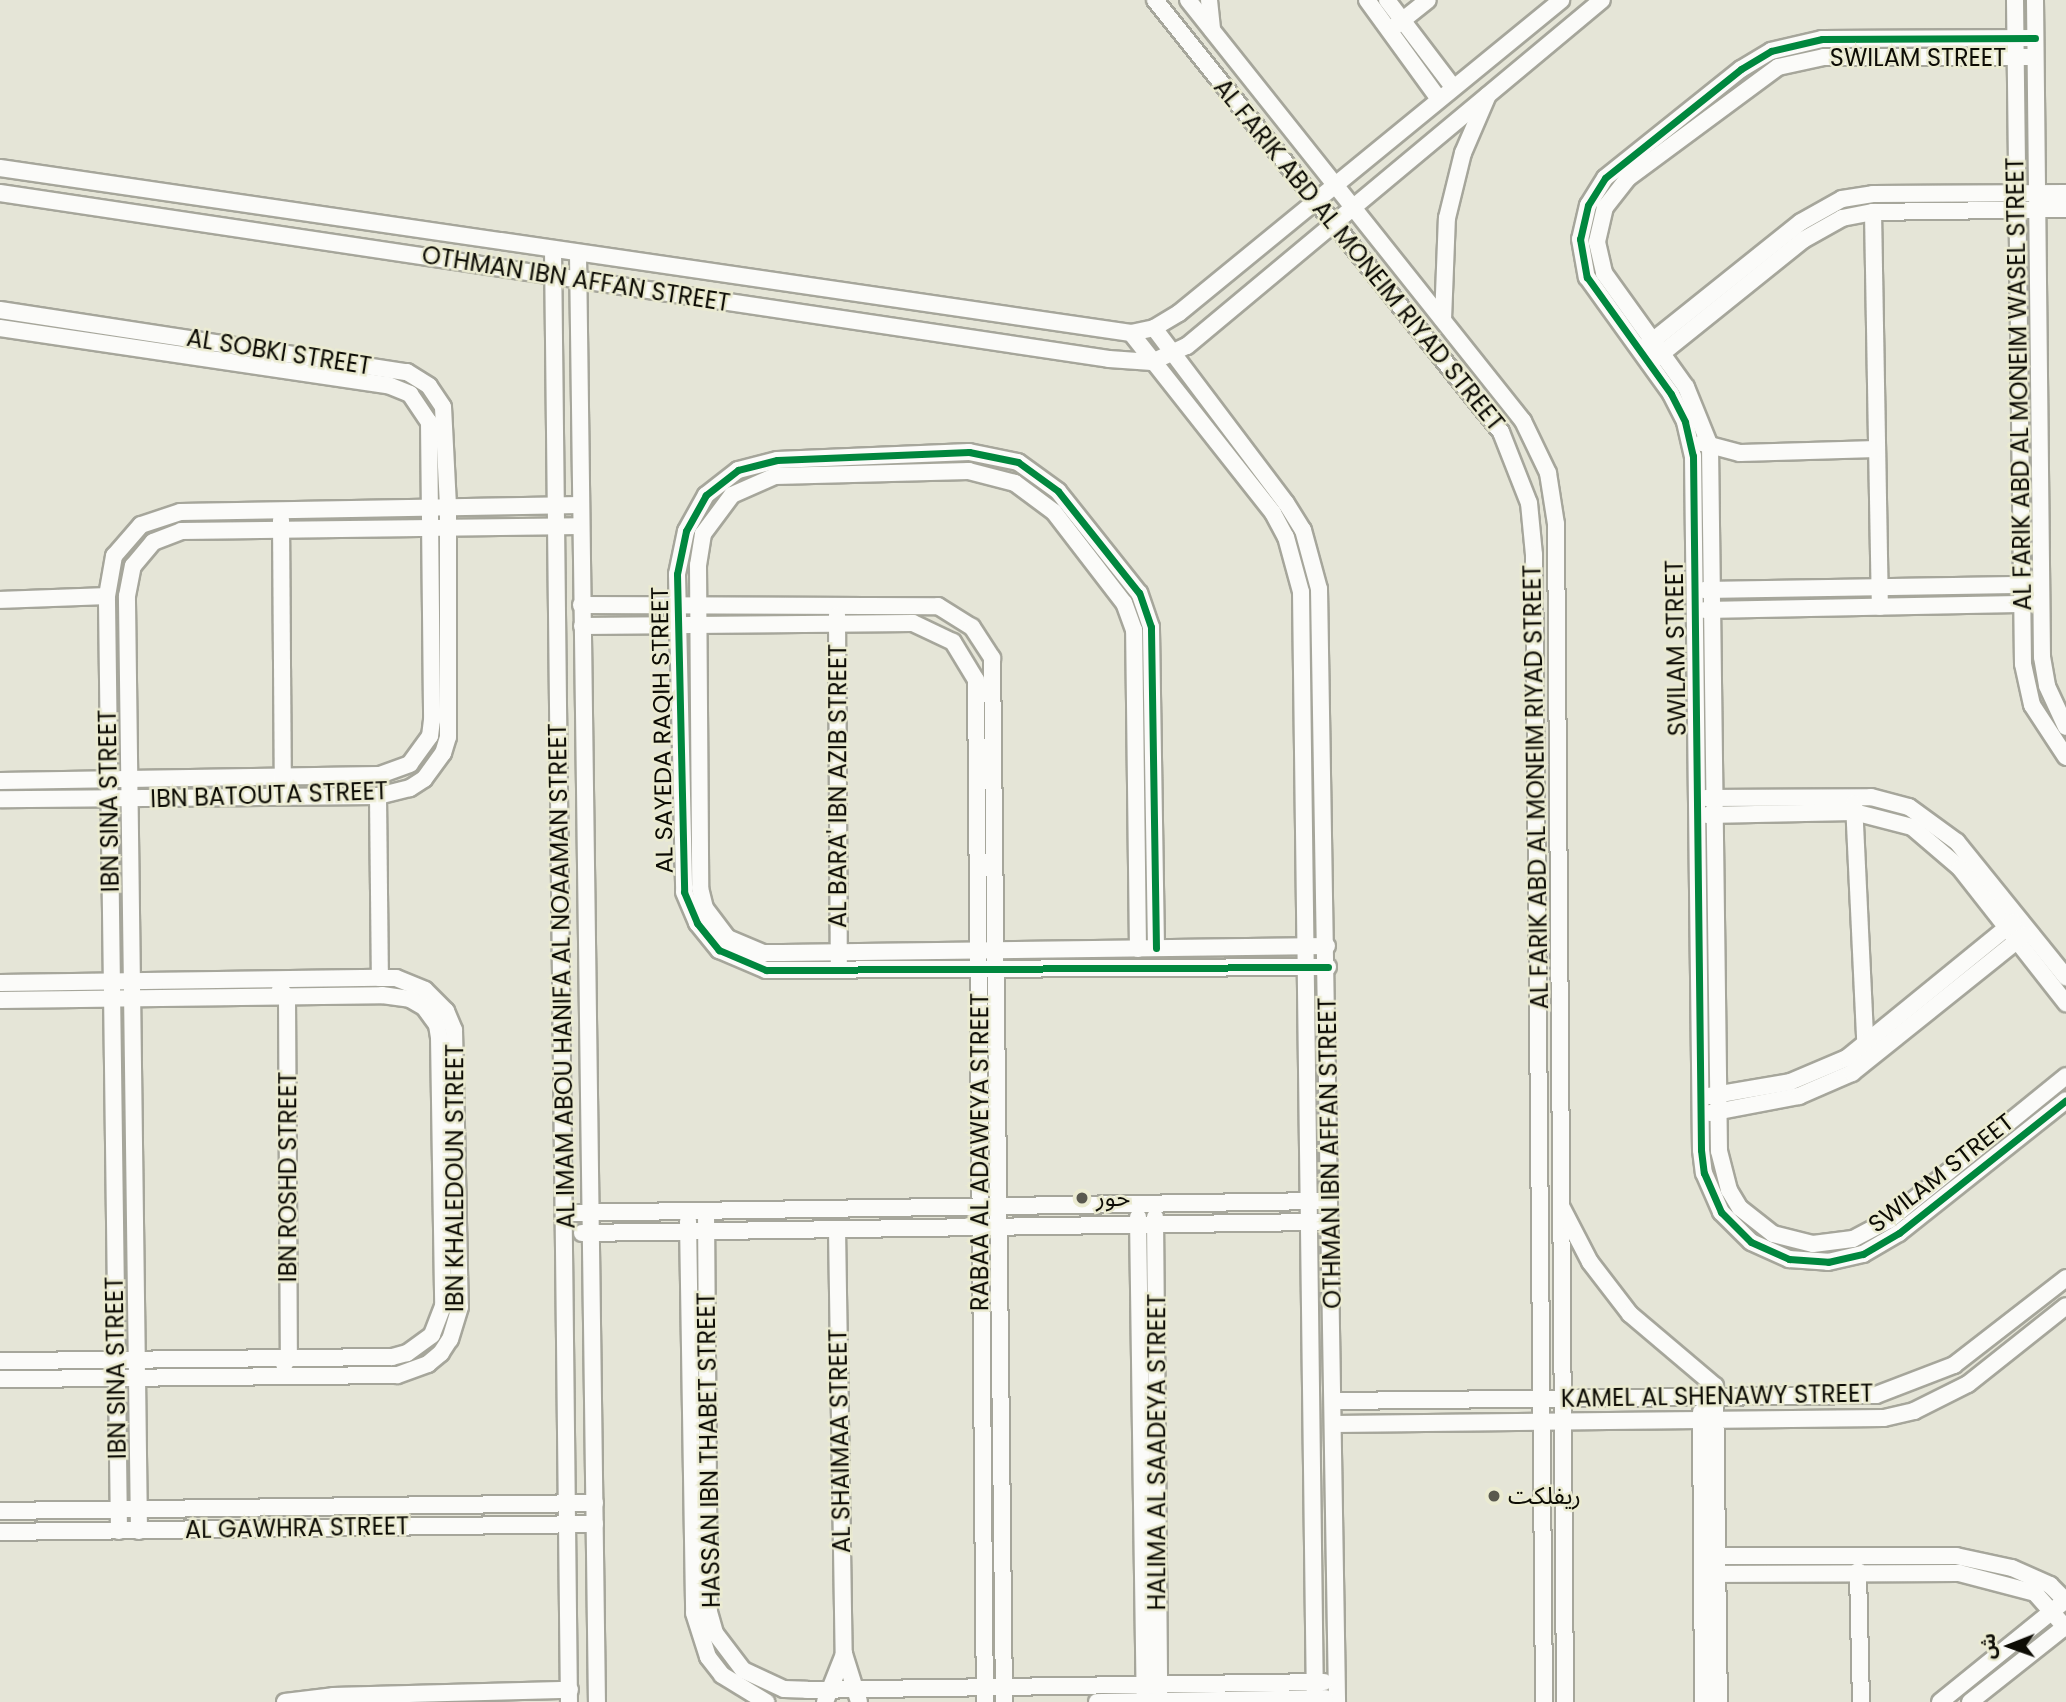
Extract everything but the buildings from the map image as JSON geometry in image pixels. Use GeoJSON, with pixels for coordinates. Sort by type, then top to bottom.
{"type":"FeatureCollection","features":[{"type":"Feature","properties":{"kind":"street","name":"AL FARIK ABD AL MONEIM RIYAD STREET"},"geometry":{"type":"LineString","coordinates":[[1155,0],[1501,432],[1529,503],[1534,555],[1544,1422],[1544,1702]]}},
{"type":"Feature","properties":{"kind":"street","name":"AL FARIK ABD AL MONEIM RIYAD STREET"},"geometry":{"type":"LineString","coordinates":[[1188,0],[1523,421],[1539,451],[1553,497],[1565,1702]]}},
{"type":"Feature","properties":{"kind":"street"},"geometry":{"type":"LineString","coordinates":[[1209,0],[1212,30]]}},
{"type":"Feature","properties":{"kind":"street"},"geometry":{"type":"LineString","coordinates":[[1367,0],[1393,13],[1453,87]]}},
{"type":"Feature","properties":{"kind":"street"},"geometry":{"type":"LineString","coordinates":[[1393,13],[1428,0]]}},
{"type":"Feature","properties":{"kind":"street"},"geometry":{"type":"LineString","coordinates":[[1154,328],[1179,313],[1560,0]]}},
{"type":"Feature","properties":{"kind":"street"},"geometry":{"type":"LineString","coordinates":[[1174,354],[1602,0]]}},
{"type":"Feature","properties":{"kind":"street","name":"AL FARIK ABD AL MONEIM WASEL STREET"},"geometry":{"type":"LineString","coordinates":[[2015,0],[2021,585],[2026,685],[2041,723],[2066,757]]}},
{"type":"Feature","properties":{"kind":"street","name":"AL FARIK ABD AL MONEIM WASEL STREET"},"geometry":{"type":"LineString","coordinates":[[2035,0],[2043,671],[2066,727]]}},
{"type":"Feature","properties":{"kind":"street"},"geometry":{"type":"LineString","coordinates":[[1393,13],[1439,99]]}},
{"type":"Feature","properties":{"kind":"street","name":"SWILAM STREET"},"geometry":{"type":"LineString","coordinates":[[2035,38],[1840,39],[1788,45],[1741,69],[1617,167],[1588,205],[1580,239],[1581,258],[1596,293],[1671,394],[1689,436],[1695,590],[1700,1098],[1704,1173],[1716,1203],[1734,1228],[1769,1252],[1828,1262],[1880,1247],[2066,1100]]}},
{"type":"Feature","properties":{"kind":"street","name":"SWILAM STREET"},"geometry":{"type":"LineString","coordinates":[[2035,57],[1793,61],[1764,74],[1628,178],[1605,208],[1598,233],[1599,258],[1612,287],[1697,406],[1710,446],[1718,1112],[1721,1170],[1741,1208],[1773,1234],[1793,1242],[1833,1244],[1853,1239],[1889,1220],[2066,1076]]}},
{"type":"Feature","properties":{"kind":"street"},"geometry":{"type":"LineString","coordinates":[[1443,320],[1447,218],[1463,153],[1490,91]]}},
{"type":"Feature","properties":{"kind":"street","name":"OTHMAN IBN AFFAN STREET"},"geometry":{"type":"LineString","coordinates":[[0,168],[1131,333],[1154,328],[1286,503],[1313,559],[1322,621],[1337,1694]]}},
{"type":"Feature","properties":{"kind":"street"},"geometry":{"type":"LineString","coordinates":[[1657,348],[1801,222],[1828,205],[1873,194],[2066,193]]}},
{"type":"Feature","properties":{"kind":"street","name":"OTHMAN IBN AFFAN STREET"},"geometry":{"type":"LineString","coordinates":[[0,194],[1109,359],[1152,362],[1174,354]]}},
{"type":"Feature","properties":{"kind":"street"},"geometry":{"type":"LineString","coordinates":[[1643,359],[1803,240],[1842,218],[1873,212],[2066,209]]}},
{"type":"Feature","properties":{"kind":"street"},"geometry":{"type":"LineString","coordinates":[[1873,212],[1880,607]]}},
{"type":"Feature","properties":{"kind":"street","name":"AL IMAM ABOU HANIFA AL NOAAMAN STREET"},"geometry":{"type":"LineString","coordinates":[[553,249],[554,526],[566,1233],[570,1696]]}},
{"type":"Feature","properties":{"kind":"street","name":"AL IMAM ABOU HANIFA AL NOAAMAN STREET"},"geometry":{"type":"LineString","coordinates":[[578,254],[597,1702]]}},
{"type":"Feature","properties":{"kind":"street","name":"AL SOBKI STREET"},"geometry":{"type":"LineString","coordinates":[[0,310],[407,372],[429,386],[443,407],[448,507]]}},
{"type":"Feature","properties":{"kind":"street","name":"AL SOBKI STREET"},"geometry":{"type":"LineString","coordinates":[[0,328],[400,388],[418,402],[429,422],[430,508]]}},
{"type":"Feature","properties":{"kind":"street","name":"OTHMAN IBN AFFAN STREET"},"geometry":{"type":"LineString","coordinates":[[1131,333],[1273,513],[1295,564],[1304,620],[1315,1694]]}},
{"type":"Feature","properties":{"kind":"street"},"geometry":{"type":"LineString","coordinates":[[1689,436],[1710,446],[1740,453],[1877,449]]}},
{"type":"Feature","properties":{"kind":"street","name":"AL SAYEDA RAQIH STREET"},"geometry":{"type":"LineString","coordinates":[[1156,948],[1153,645],[1139,593],[1058,491],[1018,462],[969,452],[825,466],[760,480],[720,506],[699,549],[700,888],[705,908],[728,938],[763,953],[839,961],[977,969],[1328,967]]}},
{"type":"Feature","properties":{"kind":"street","name":"AL SAYEDA RAQIH STREET"},"geometry":{"type":"LineString","coordinates":[[1138,949],[1135,644],[1124,603],[1054,512],[1015,483],[969,471],[757,463],[720,481],[706,495],[686,531],[677,574],[684,892],[689,909],[719,950],[749,966],[977,950],[1138,949],[1327,946]]}},
{"type":"Feature","properties":{"kind":"street","name":"IBN SINA STREET"},"geometry":{"type":"LineString","coordinates":[[119,1531],[107,596],[114,556],[130,534],[153,519],[180,512],[580,505]]}},
{"type":"Feature","properties":{"kind":"street","name":"IBN BATOUTA STREET"},"geometry":{"type":"LineString","coordinates":[[0,799],[378,796],[424,779],[446,745],[448,507]]}},
{"type":"Feature","properties":{"kind":"street","name":"IBN BATOUTA STREET"},"geometry":{"type":"LineString","coordinates":[[0,781],[379,775],[395,772],[422,752],[432,720],[430,508]]}},
{"type":"Feature","properties":{"kind":"street"},"geometry":{"type":"LineString","coordinates":[[281,510],[284,797]]}},
{"type":"Feature","properties":{"kind":"street","name":"IBN SINA STREET"},"geometry":{"type":"LineString","coordinates":[[139,1531],[127,596],[133,566],[153,542],[181,531],[580,526]]}},
{"type":"Feature","properties":{"kind":"street"},"geometry":{"type":"LineString","coordinates":[[1695,590],[2041,584]]}},
{"type":"Feature","properties":{"kind":"street"},"geometry":{"type":"LineString","coordinates":[[0,600],[107,596]]}},
{"type":"Feature","properties":{"kind":"street","name":"RABAA AL ADAWEYA STREET"},"geometry":{"type":"LineString","coordinates":[[581,605],[837,603],[938,606],[962,617],[988,649],[995,689],[1004,1694]]}},
{"type":"Feature","properties":{"kind":"street","name":"AL BARA' IBN AZIB STREET"},"geometry":{"type":"LineString","coordinates":[[837,603],[839,961]]}},
{"type":"Feature","properties":{"kind":"street"},"geometry":{"type":"LineString","coordinates":[[1695,611],[2041,604]]}},
{"type":"Feature","properties":{"kind":"street","name":"RABAA AL ADAWEYA STREET"},"geometry":{"type":"LineString","coordinates":[[582,626],[913,623],[953,642],[967,660],[976,680],[985,1695]]}},
{"type":"Feature","properties":{"kind":"street"},"geometry":{"type":"LineString","coordinates":[[378,796],[380,978]]}},
{"type":"Feature","properties":{"kind":"street"},"geometry":{"type":"LineString","coordinates":[[1697,798],[1854,804]]}},
{"type":"Feature","properties":{"kind":"street"},"geometry":{"type":"LineString","coordinates":[[1698,816],[1890,801],[1927,816],[1957,842],[2066,1003]]}},
{"type":"Feature","properties":{"kind":"street"},"geometry":{"type":"LineString","coordinates":[[1854,804],[1864,1046],[1868,1063]]}},
{"type":"Feature","properties":{"kind":"street"},"geometry":{"type":"LineString","coordinates":[[2018,929],[2066,977]]}},
{"type":"Feature","properties":{"kind":"street"},"geometry":{"type":"LineString","coordinates":[[1700,1098],[1809,1076],[1864,1046],[2018,929]]}},
{"type":"Feature","properties":{"kind":"street"},"geometry":{"type":"LineString","coordinates":[[1701,1115],[1818,1090],[1868,1063],[2018,929]]}},
{"type":"Feature","properties":{"kind":"street","name":"IBN KHALEDOUN STREET"},"geometry":{"type":"LineString","coordinates":[[0,1361],[392,1357],[420,1345],[440,1321],[450,1232],[451,1018],[425,990],[396,978],[380,978],[287,979],[132,990]]}},
{"type":"Feature","properties":{"kind":"street","name":"IBN ROSHD STREET"},"geometry":{"type":"LineString","coordinates":[[287,979],[289,1357],[283,1369],[292,1377]]}},
{"type":"Feature","properties":{"kind":"street","name":"IBN KHALEDOUN STREET"},"geometry":{"type":"LineString","coordinates":[[0,983],[287,997],[411,999],[432,1016],[439,1037],[450,1232],[460,1307],[441,1353],[421,1367],[397,1375],[137,1380],[0,1379]]}},
{"type":"Feature","properties":{"kind":"street","name":"IBN KHALEDOUN STREET"},"geometry":{"type":"LineString","coordinates":[[0,1000],[111,990]]}},
{"type":"Feature","properties":{"kind":"street"},"geometry":{"type":"LineString","coordinates":[[565,1213],[1331,1201]]}},
{"type":"Feature","properties":{"kind":"street"},"geometry":{"type":"LineString","coordinates":[[1560,1202],[1609,1289],[1655,1339],[1715,1385],[1709,1399],[1710,1574],[1703,1702]]}},
{"type":"Feature","properties":{"kind":"street","name":"HALIMA AL SAADEYA STREET"},"geometry":{"type":"LineString","coordinates":[[1138,1204],[1152,1684]]}},
{"type":"Feature","properties":{"kind":"street","name":"HALIMA AL SAADEYA STREET"},"geometry":{"type":"LineString","coordinates":[[1152,1701],[1155,1204]]}},
{"type":"Feature","properties":{"kind":"street","name":"HASSAN IBN THABET STREET"},"geometry":{"type":"LineString","coordinates":[[688,1211],[700,1515],[709,1612],[727,1653],[762,1682],[784,1689],[826,1696],[985,1695],[1152,1684],[1315,1694]]}},
{"type":"Feature","properties":{"kind":"street","name":"HASSAN IBN THABET STREET"},"geometry":{"type":"LineString","coordinates":[[706,1211],[700,1515],[694,1613],[699,1636],[722,1675],[766,1702]]}},
{"type":"Feature","properties":{"kind":"street"},"geometry":{"type":"LineString","coordinates":[[566,1233],[1331,1222]]}},
{"type":"Feature","properties":{"kind":"street","name":"AL SHAIMAA STREET"},"geometry":{"type":"LineString","coordinates":[[837,1229],[844,1654],[858,1696]]}},
{"type":"Feature","properties":{"kind":"street","name":"KAMEL AL SHENAWY STREET"},"geometry":{"type":"LineString","coordinates":[[1333,1401],[1848,1398],[1903,1388],[1954,1365],[2066,1278]]}},
{"type":"Feature","properties":{"kind":"street","name":"KAMEL AL SHENAWY STREET"},"geometry":{"type":"LineString","coordinates":[[1334,1424],[1854,1420],[1914,1411],[1968,1384],[2066,1306]]}},
{"type":"Feature","properties":{"kind":"street","name":"AL GAWHRA STREET"},"geometry":{"type":"LineString","coordinates":[[0,1511],[594,1503]]}},
{"type":"Feature","properties":{"kind":"street","name":"AL GAWHRA STREET"},"geometry":{"type":"LineString","coordinates":[[0,1532],[595,1524]]}},
{"type":"Feature","properties":{"kind":"street"},"geometry":{"type":"LineString","coordinates":[[1710,1556],[1956,1556],[2012,1568],[2050,1586],[2063,1603],[2066,1627],[1970,1702]]}},
{"type":"Feature","properties":{"kind":"street"},"geometry":{"type":"LineString","coordinates":[[1858,1571],[1861,1702]]}},
{"type":"Feature","properties":{"kind":"street"},"geometry":{"type":"LineString","coordinates":[[1710,1574],[1937,1571],[1980,1576],[2063,1603]]}},
{"type":"Feature","properties":{"kind":"street"},"geometry":{"type":"LineString","coordinates":[[1710,1574],[1719,1702]]}},
{"type":"Feature","properties":{"kind":"street"},"geometry":{"type":"LineString","coordinates":[[1940,1702],[2063,1603]]}},
{"type":"Feature","properties":{"kind":"street","name":"AL SHAIMAA STREET"},"geometry":{"type":"LineString","coordinates":[[826,1696],[844,1654]]}},
{"type":"Feature","properties":{"kind":"street","name":"HASSAN IBN THABET STREET"},"geometry":{"type":"LineString","coordinates":[[1097,1702],[1337,1694]]}},
{"type":"Feature","properties":{"kind":"street"},"geometry":{"type":"LineString","coordinates":[[285,1702],[333,1696],[570,1696]]}},
{"type":"Feature","properties":{"kind":"cycle path"},"geometry":{"type":"LineString","coordinates":[[2035,38],[1822,39],[1771,51],[1741,69],[1605,178],[1588,205],[1580,239],[1587,277],[1671,394],[1685,422],[1693,456],[1701,1150],[1704,1173],[1721,1212],[1751,1242],[1789,1259],[1828,1262],[1863,1254],[1899,1233],[2066,1100]]}},
{"type":"Feature","properties":{"kind":"cycle path"},"geometry":{"type":"LineString","coordinates":[[1156,948],[1151,627],[1139,593],[1058,491],[1018,462],[969,452],[777,460],[738,470],[706,495],[686,531],[677,574],[684,892],[697,923],[719,950],[766,970],[1328,967]]}},
{"type":"Feature","properties":{"kind":"place","name":"حور"},"geometry":{"type":"Point","coordinates":[1082,1198]}},
{"type":"Feature","properties":{"kind":"place","name":"ريفلكت"},"geometry":{"type":"Point","coordinates":[1494,1496]}}]}
